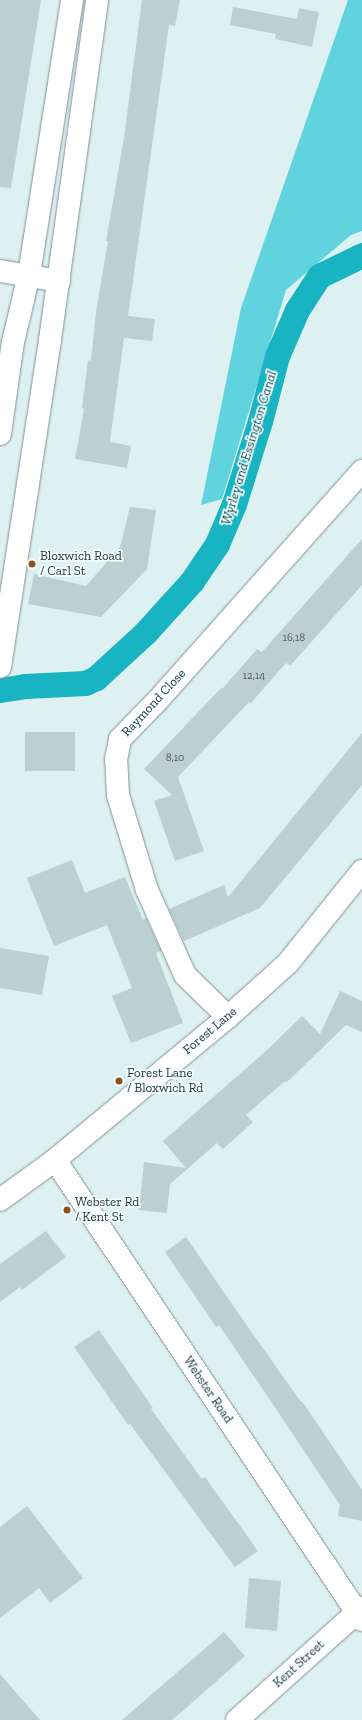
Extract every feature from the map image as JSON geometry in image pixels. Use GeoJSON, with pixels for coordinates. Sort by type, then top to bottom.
{"type":"FeatureCollection","features":[{"type":"Feature","properties":{"kind":"street"},"geometry":{"type":"LineString","coordinates":[[0,434],[13,342],[30,275],[72,0]]}},
{"type":"Feature","properties":{"kind":"street"},"geometry":{"type":"LineString","coordinates":[[0,667],[59,281],[97,0]]}},
{"type":"Feature","properties":{"kind":"street"},"geometry":{"type":"LineString","coordinates":[[0,271],[59,281]]}},
{"type":"Feature","properties":{"kind":"street","name":"Raymond Close"},"geometry":{"type":"LineString","coordinates":[[228,1017],[185,975],[147,890],[118,795],[116,760],[120,739],[158,700],[362,471]]}},
{"type":"Feature","properties":{"kind":"street","name":"Forest Lane"},"geometry":{"type":"LineString","coordinates":[[0,1200],[55,1160],[228,1017],[288,963],[359,881]]}},
{"type":"Feature","properties":{"kind":"street","name":"Webster Road"},"geometry":{"type":"LineString","coordinates":[[55,1160],[360,1614]]}},
{"type":"Feature","properties":{"kind":"street","name":"Kent Street"},"geometry":{"type":"LineString","coordinates":[[237,1720],[360,1614]]}},
{"type":"Feature","properties":{"kind":"shaded area"},"geometry":{"type":"Polygon","coordinates":[[[348,0],[362,0],[362,231],[351,235],[286,290],[222,499],[201,505],[241,308],[348,0]]]}},
{"type":"Feature","properties":{"kind":"building"},"geometry":{"type":"Polygon","coordinates":[[[0,0],[41,0],[11,188],[0,187],[0,0]]]}},
{"type":"Feature","properties":{"kind":"building"},"geometry":{"type":"Polygon","coordinates":[[[142,0],[180,0],[175,26],[169,25],[128,316],[155,319],[152,341],[124,338],[110,442],[131,446],[127,468],[75,459],[84,409],[82,408],[88,360],[91,361],[96,312],[108,241],[106,241],[124,138],[142,0]]]}},
{"type":"Feature","properties":{"kind":"building"},"geometry":{"type":"Polygon","coordinates":[[[233,7],[297,19],[299,8],[319,12],[312,47],[275,39],[276,34],[230,25],[233,7]]]}},
{"type":"Feature","properties":{"kind":"building"},"geometry":{"type":"Polygon","coordinates":[[[130,507],[156,510],[147,569],[101,617],[28,604],[34,574],[86,586],[120,547],[130,507]]]}},
{"type":"Feature","properties":{"kind":"building"},"geometry":{"type":"Polygon","coordinates":[[[362,539],[362,585],[290,666],[286,663],[251,703],[249,702],[178,777],[204,851],[175,861],[154,801],[172,795],[144,769],[221,688],[222,689],[257,649],[262,652],[362,539]]]}},
{"type":"Feature","properties":{"kind":"building"},"geometry":{"type":"Polygon","coordinates":[[[25,732],[75,732],[75,771],[25,771],[25,732]]]}},
{"type":"Feature","properties":{"kind":"building"},"geometry":{"type":"Polygon","coordinates":[[[362,733],[362,785],[260,908],[184,941],[169,909],[224,885],[228,897],[362,733]]]}},
{"type":"Feature","properties":{"kind":"building"},"geometry":{"type":"Polygon","coordinates":[[[72,860],[85,893],[125,877],[143,920],[146,918],[161,951],[156,953],[183,1023],[131,1043],[112,996],[132,988],[107,925],[54,946],[27,878],[72,860]]]}},
{"type":"Feature","properties":{"kind":"building"},"geometry":{"type":"Polygon","coordinates":[[[0,948],[49,956],[42,995],[0,988],[0,948]]]}},
{"type":"Feature","properties":{"kind":"building"},"geometry":{"type":"Polygon","coordinates":[[[340,991],[362,1001],[362,1032],[346,1025],[287,1082],[285,1081],[246,1115],[253,1122],[223,1149],[217,1143],[170,1184],[167,1213],[139,1210],[144,1162],[186,1168],[163,1141],[267,1050],[302,1016],[320,1034],[340,991]]]}},
{"type":"Feature","properties":{"kind":"building"},"geometry":{"type":"Polygon","coordinates":[[[46,1231],[66,1257],[22,1290],[20,1287],[0,1302],[0,1264],[46,1231]]]}},
{"type":"Feature","properties":{"kind":"building"},"geometry":{"type":"Polygon","coordinates":[[[186,1237],[301,1402],[302,1401],[362,1490],[362,1521],[338,1516],[340,1505],[219,1325],[216,1327],[165,1252],[186,1237]]]}},
{"type":"Feature","properties":{"kind":"building"},"geometry":{"type":"Polygon","coordinates":[[[99,1330],[153,1408],[151,1409],[202,1479],[205,1477],[258,1551],[235,1567],[130,1424],[128,1425],[74,1347],[99,1330]]]}},
{"type":"Feature","properties":{"kind":"building"},"geometry":{"type":"Polygon","coordinates":[[[27,1506],[83,1578],[50,1603],[39,1588],[0,1618],[0,1527],[27,1506]]]}},
{"type":"Feature","properties":{"kind":"building"},"geometry":{"type":"Polygon","coordinates":[[[249,1578],[281,1581],[277,1631],[245,1628],[249,1578]]]}},
{"type":"Feature","properties":{"kind":"building"},"geometry":{"type":"Polygon","coordinates":[[[224,1632],[245,1656],[186,1708],[172,1720],[122,1720],[224,1632]]]}},
{"type":"Feature","properties":{"kind":"building"},"geometry":{"type":"Polygon","coordinates":[[[0,1674],[40,1720],[0,1720],[0,1674]]]}},
{"type":"Feature","properties":{"kind":"waterway","name":"Wyrley and Essington Canal"},"geometry":{"type":"LineString","coordinates":[[0,690],[25,686],[85,683],[96,678],[145,633],[192,581],[217,544],[234,504],[260,421],[277,356],[297,310],[319,276],[362,255]]}},
{"type":"Feature","properties":{"kind":"place","name":"Bloxwich Road / Carl St"},"geometry":{"type":"Point","coordinates":[32,564]}},
{"type":"Feature","properties":{"kind":"place","name":"Forest Lane / Bloxwich Rd"},"geometry":{"type":"Point","coordinates":[119,1081]}},
{"type":"Feature","properties":{"kind":"place","name":"Webster Rd / Kent St"},"geometry":{"type":"Point","coordinates":[67,1210]}}]}
